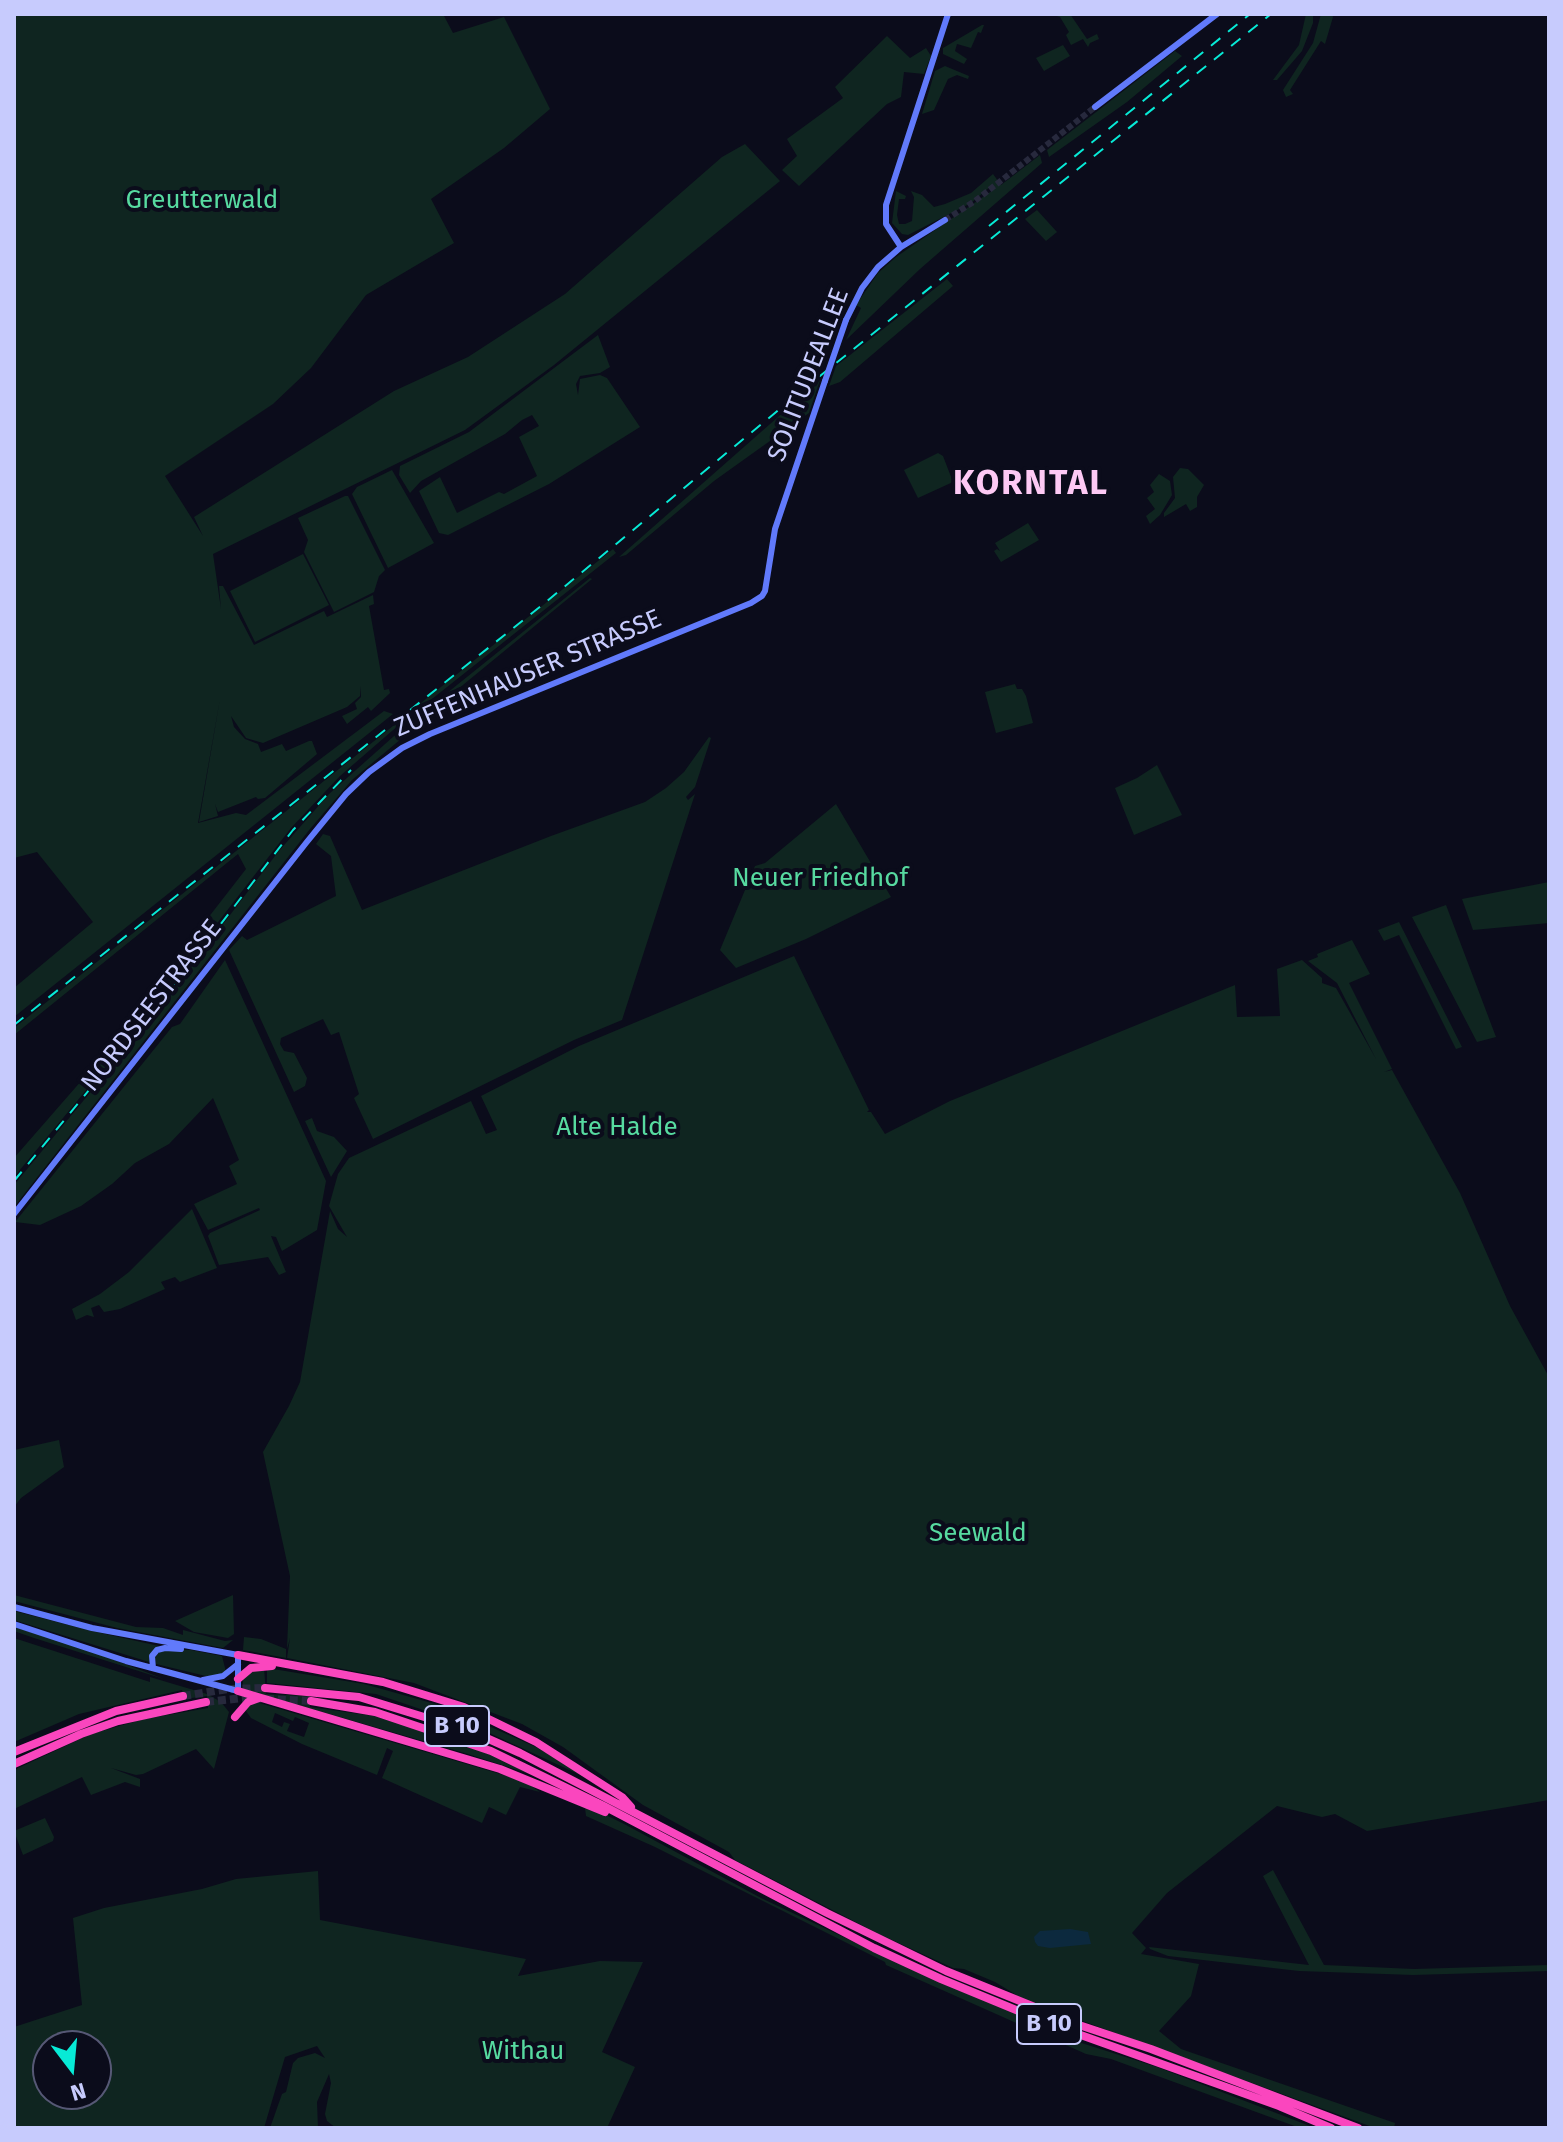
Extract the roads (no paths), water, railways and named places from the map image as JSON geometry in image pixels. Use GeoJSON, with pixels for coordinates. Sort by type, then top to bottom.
{"type":"FeatureCollection","features":[{"type":"Feature","properties":{"kind":"highway","name":"B 10"},"geometry":{"type":"LineString","coordinates":[[238,1660],[288,1664],[408,1688],[481,1714],[564,1759],[622,1797],[634,1811]]}},
{"type":"Feature","properties":{"kind":"highway","name":"B 10"},"geometry":{"type":"LineString","coordinates":[[238,1679],[255,1667],[288,1664]]}},
{"type":"Feature","properties":{"kind":"highway","name":"B 10"},"geometry":{"type":"LineString","coordinates":[[265,1688],[359,1697],[473,1732],[520,1753],[827,1913],[946,1971],[1079,2025],[1151,2049],[1358,2128]]}},
{"type":"Feature","properties":{"kind":"highway","name":"B 10"},"geometry":{"type":"LineString","coordinates":[[238,1691],[500,1769],[628,1823],[645,1827]]}},
{"type":"Feature","properties":{"kind":"highway"},"geometry":{"type":"LineString","coordinates":[[14,1752],[116,1711],[183,1696]]}},
{"type":"Feature","properties":{"kind":"highway"},"geometry":{"type":"LineString","coordinates":[[235,1717],[248,1702],[261,1698]]}},
{"type":"Feature","properties":{"kind":"highway","name":"B 10"},"geometry":{"type":"LineString","coordinates":[[311,1701],[375,1712],[519,1763],[862,1942],[941,1979],[1078,2035],[1279,2106],[1331,2128]]}},
{"type":"Feature","properties":{"kind":"highway"},"geometry":{"type":"LineString","coordinates":[[14,1764],[101,1727],[158,1710],[206,1702]]}},
{"type":"Feature","properties":{"kind":"main road"},"geometry":{"type":"LineString","coordinates":[[901,247],[886,224],[884,212],[948,14]]}},
{"type":"Feature","properties":{"kind":"main road"},"geometry":{"type":"LineString","coordinates":[[1095,107],[1217,14]]}},
{"type":"Feature","properties":{"kind":"main road","name":"SOLITUDEALLEE"},"geometry":{"type":"LineString","coordinates":[[766,586],[775,529],[846,320],[866,282],[901,247],[945,220]]}},
{"type":"Feature","properties":{"kind":"main road","name":"ZUFFENHAUSER STRASSE"},"geometry":{"type":"LineString","coordinates":[[322,824],[369,772],[410,744],[751,603],[764,594],[766,586]]}},
{"type":"Feature","properties":{"kind":"main road","name":"NORDSEESTRASSE"},"geometry":{"type":"LineString","coordinates":[[14,1214],[322,824]]}},
{"type":"Feature","properties":{"kind":"main road"},"geometry":{"type":"LineString","coordinates":[[14,1607],[92,1628],[197,1648],[238,1660]]}},
{"type":"Feature","properties":{"kind":"main road"},"geometry":{"type":"LineString","coordinates":[[14,1624],[238,1691],[238,1660]]}},
{"type":"Feature","properties":{"kind":"main road"},"geometry":{"type":"LineString","coordinates":[[153,1668],[152,1656],[157,1650],[197,1648]]}},
{"type":"Feature","properties":{"kind":"main road"},"geometry":{"type":"LineString","coordinates":[[195,1680],[223,1676],[238,1660]]}},
{"type":"Feature","properties":{"kind":"water"},"geometry":{"type":"Polygon","coordinates":[[[1070,1929],[1088,1932],[1091,1944],[1050,1948],[1038,1946],[1035,1942],[1034,1937],[1040,1931],[1070,1929]]]}},
{"type":"Feature","properties":{"kind":"tunnel"},"geometry":{"type":"LineString","coordinates":[[945,220],[975,201],[1095,107]]}},
{"type":"Feature","properties":{"kind":"tunnel"},"geometry":{"type":"LineString","coordinates":[[183,1696],[228,1689],[265,1688]]}},
{"type":"Feature","properties":{"kind":"tunnel"},"geometry":{"type":"LineString","coordinates":[[206,1702],[243,1698],[311,1701]]}},
{"type":"Feature","properties":{"kind":"railway"},"geometry":{"type":"LineString","coordinates":[[989,226],[1250,14]]}},
{"type":"Feature","properties":{"kind":"railway"},"geometry":{"type":"LineString","coordinates":[[14,1025],[541,606],[815,380],[1271,14]]}},
{"type":"Feature","properties":{"kind":"railway"},"geometry":{"type":"LineString","coordinates":[[14,1181],[151,1015],[293,830],[351,770]]}},
{"type":"Feature","properties":{"kind":"district","name":"KORNTAL"},"geometry":{"type":"Point","coordinates":[1031,485]}},
{"type":"Feature","properties":{"kind":"park label","name":"Greutterwald"},"geometry":{"type":"Point","coordinates":[202,201]}},
{"type":"Feature","properties":{"kind":"park label","name":"Neuer Friedhof"},"geometry":{"type":"Point","coordinates":[820,879]}},
{"type":"Feature","properties":{"kind":"park label","name":"Alte Halde"},"geometry":{"type":"Point","coordinates":[617,1128]}},
{"type":"Feature","properties":{"kind":"park label","name":"Seewald"},"geometry":{"type":"Point","coordinates":[978,1534]}},
{"type":"Feature","properties":{"kind":"park label","name":"Withau"},"geometry":{"type":"Point","coordinates":[523,2052]}}]}
